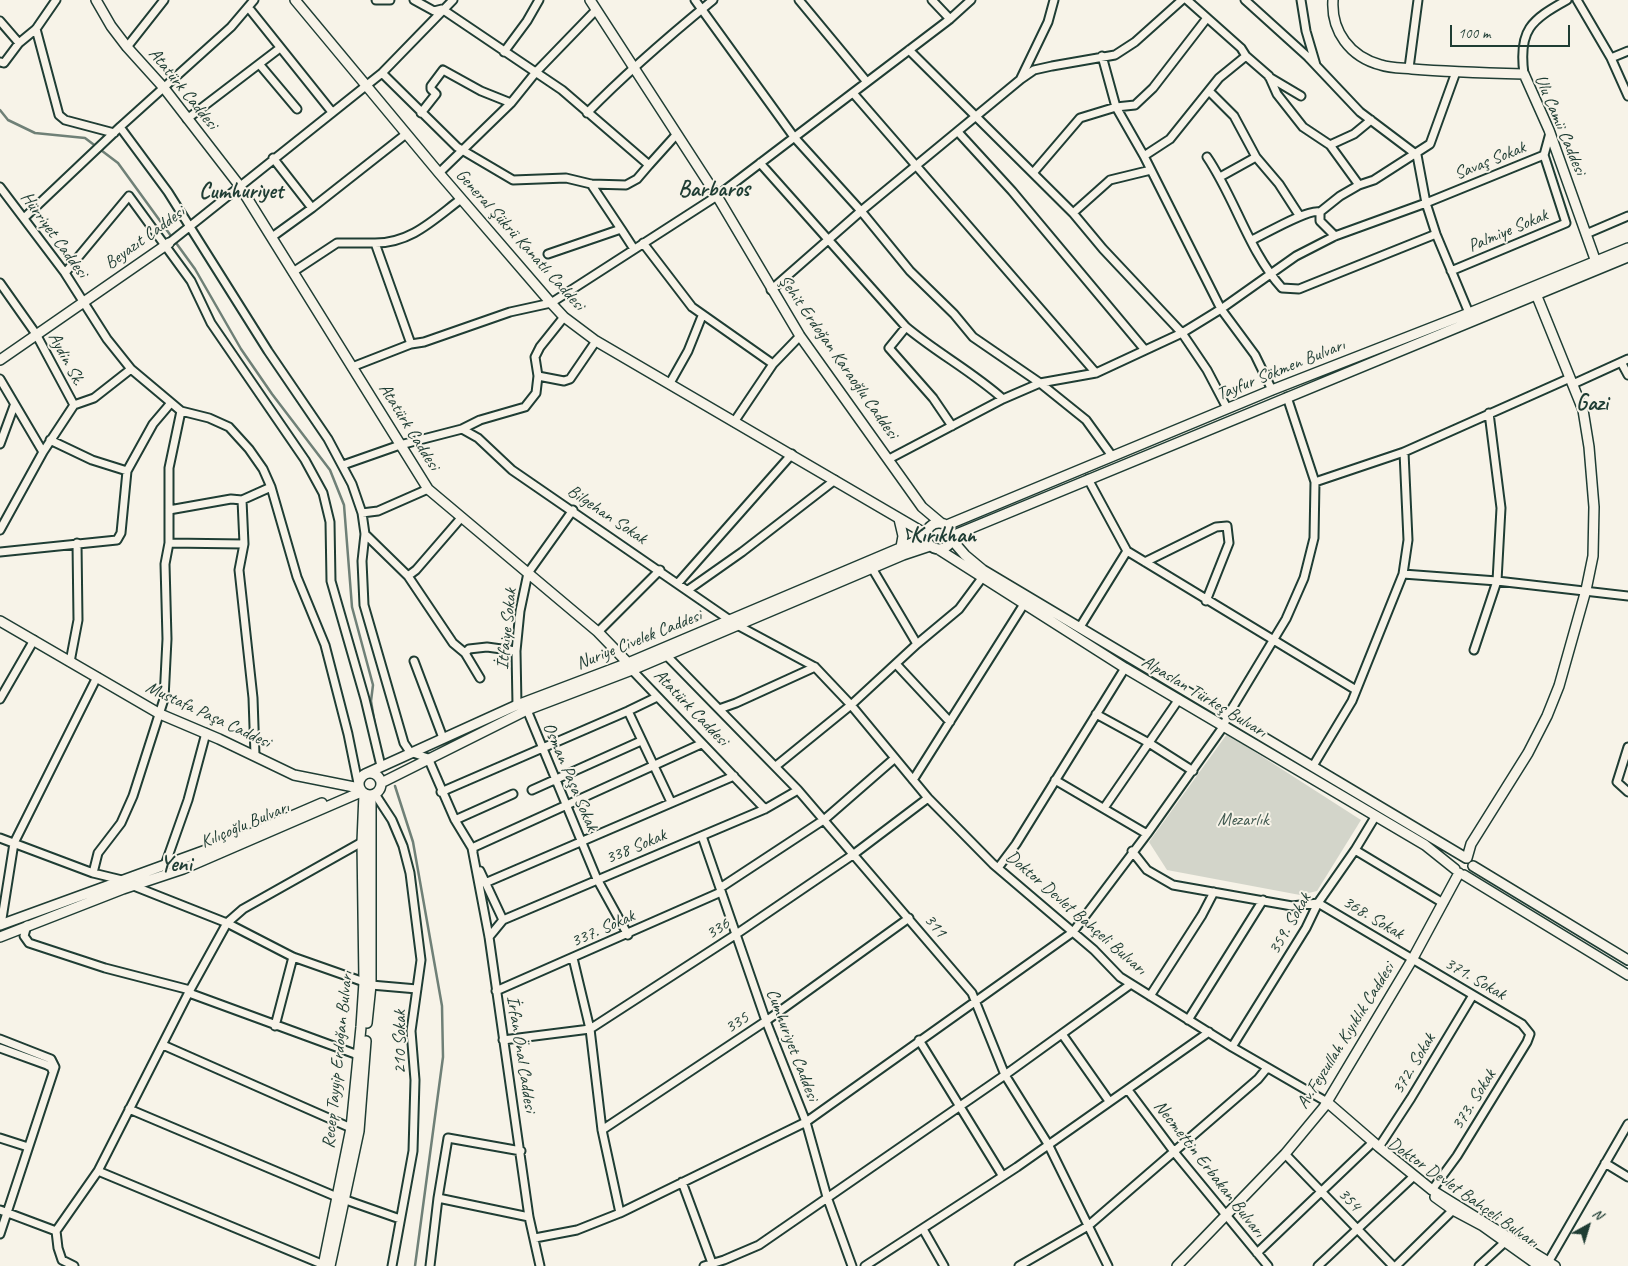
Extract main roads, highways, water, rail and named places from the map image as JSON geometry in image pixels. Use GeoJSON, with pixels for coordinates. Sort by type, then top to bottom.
{"type":"FeatureCollection","features":[{"type":"Feature","properties":{"kind":"waterway"},"geometry":{"type":"LineString","coordinates":[[0,110],[8,120],[35,133],[85,138],[118,163],[195,269],[241,349],[272,394],[330,470],[344,505],[352,607],[373,685],[371,701],[377,737]]}},
{"type":"Feature","properties":{"kind":"waterway"},"geometry":{"type":"LineString","coordinates":[[395,786],[413,842],[442,1006],[443,1057],[415,1266]]}},
{"type":"Feature","properties":{"kind":"district","name":"Barbaros"},"geometry":{"type":"Point","coordinates":[714,190]}},
{"type":"Feature","properties":{"kind":"district","name":"Cumhuriyet"},"geometry":{"type":"Point","coordinates":[241,192]}},
{"type":"Feature","properties":{"kind":"district","name":"Gazi"},"geometry":{"type":"Point","coordinates":[1592,404]}},
{"type":"Feature","properties":{"kind":"district","name":"Kırıkhan"},"geometry":{"type":"Point","coordinates":[943,536]}},
{"type":"Feature","properties":{"kind":"district","name":"Yeni"},"geometry":{"type":"Point","coordinates":[176,865]}},
{"type":"Feature","properties":{"kind":"park label","name":"Mezarlık"},"geometry":{"type":"Point","coordinates":[1243,820]}}]}
